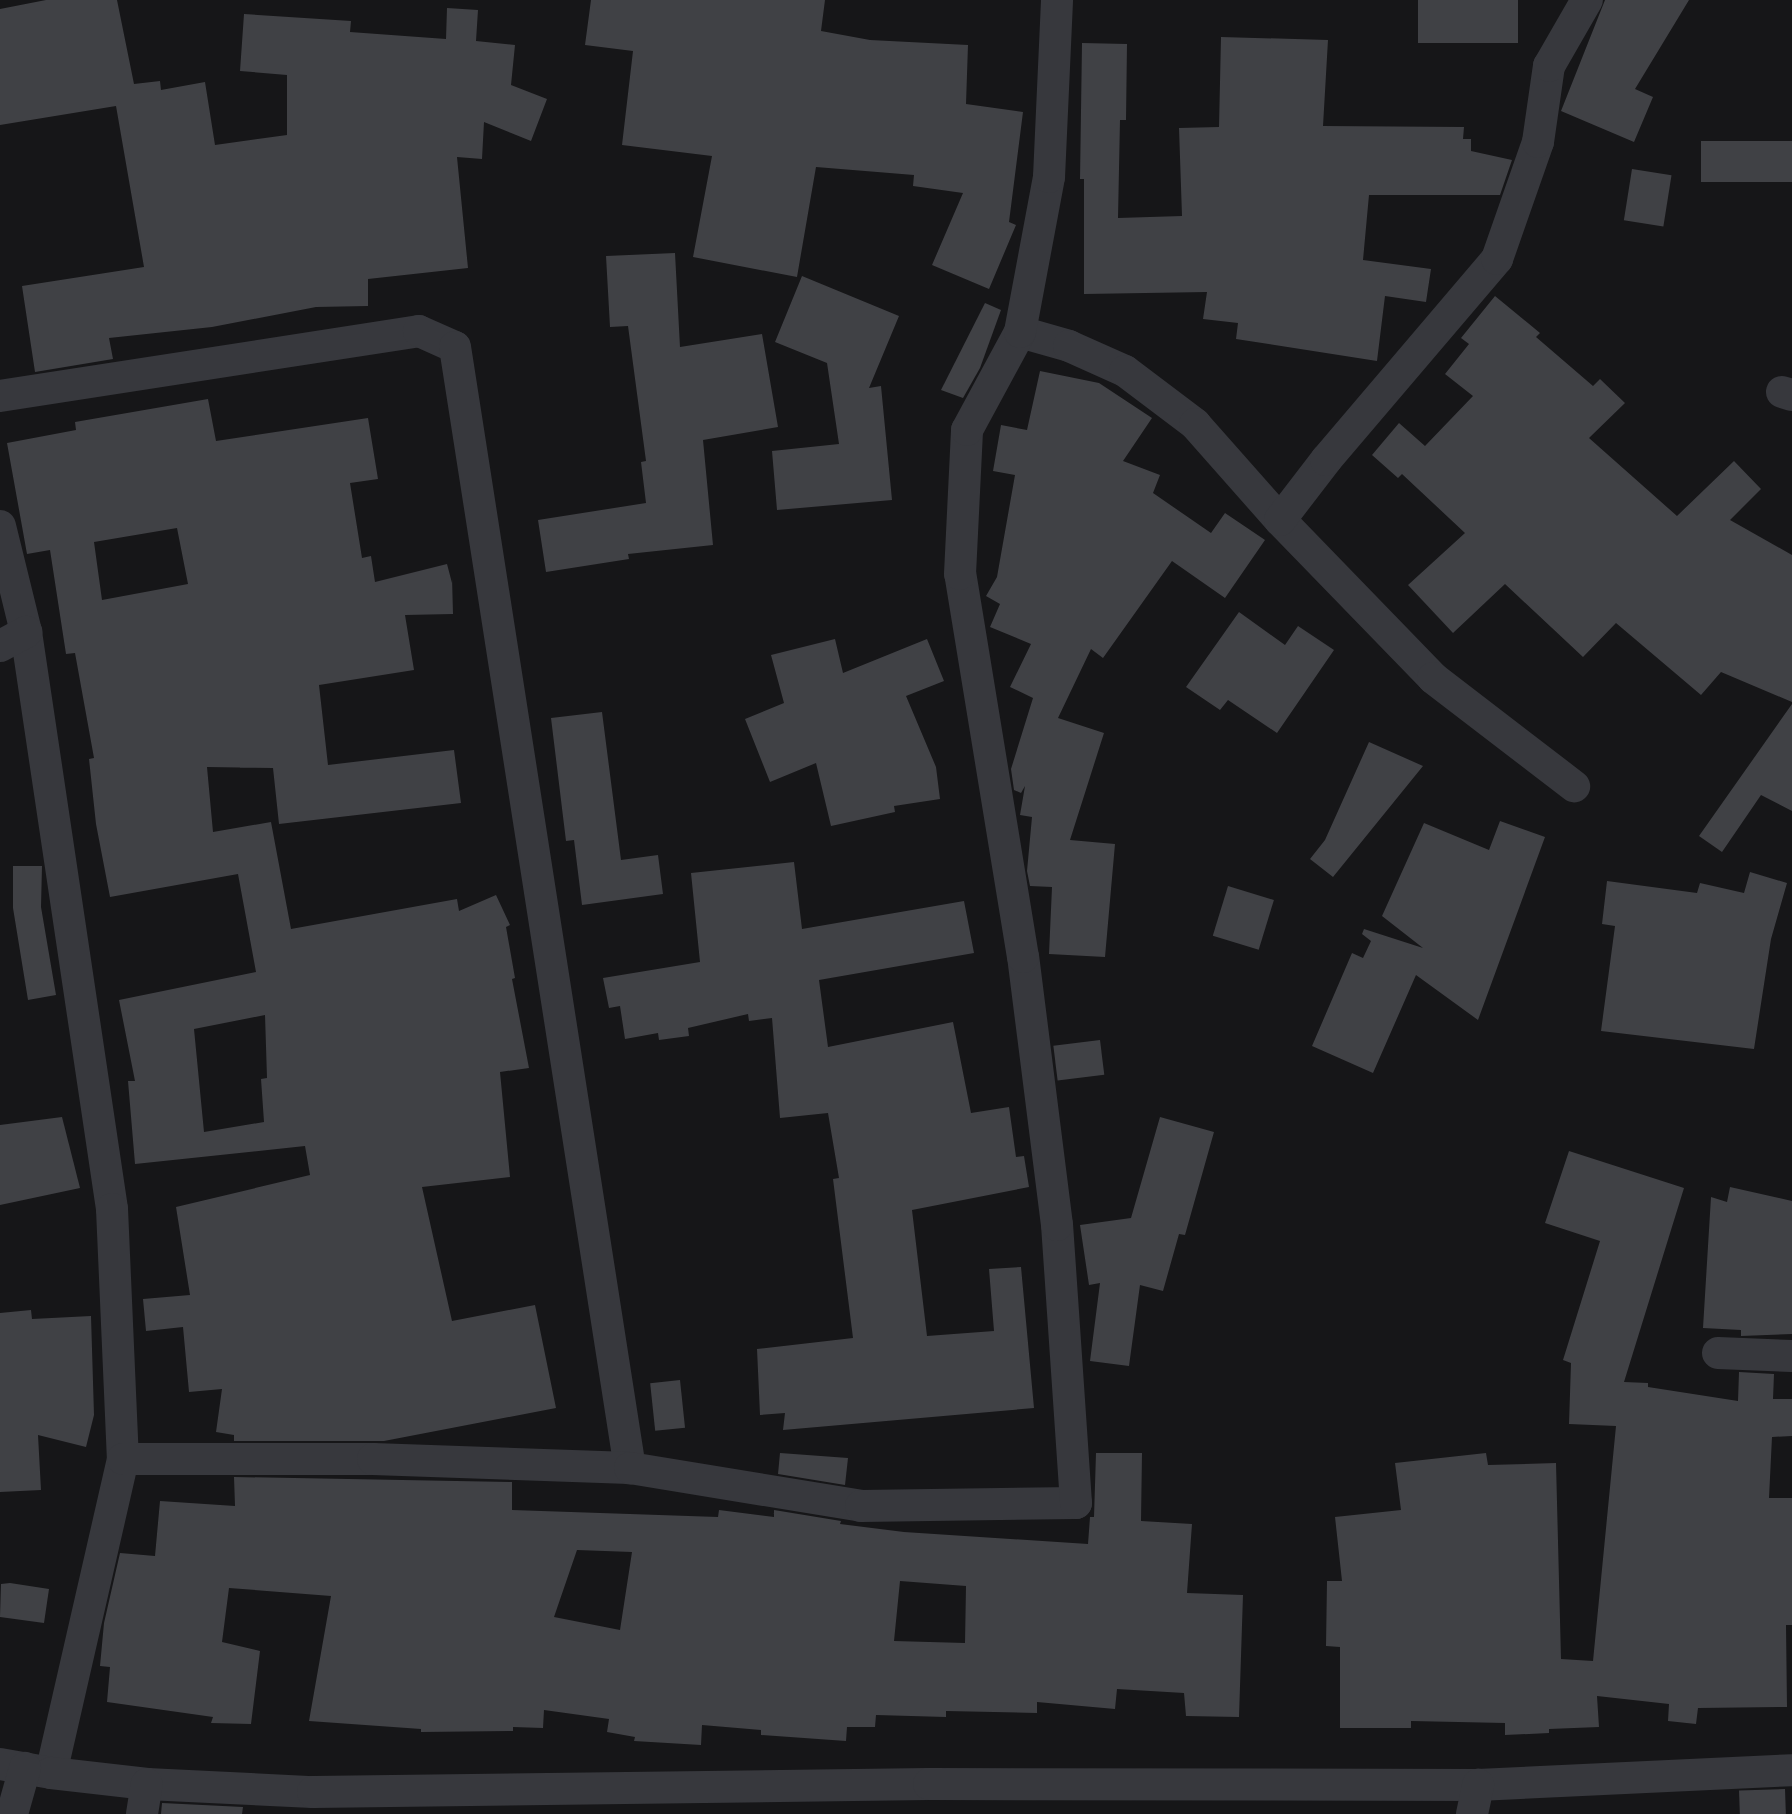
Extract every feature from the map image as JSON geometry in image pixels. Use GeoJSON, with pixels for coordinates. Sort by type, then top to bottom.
{"type":"FeatureCollection","features":[{"type":"Feature","properties":{"kind":"street"},"geometry":{"type":"LineString","coordinates":[[123,1459],[373,1459],[630,1468],[861,1506],[1076,1503],[1057,1224],[1023,957],[960,574],[967,430],[1020,332],[1049,177],[1057,0]]}},
{"type":"Feature","properties":{"kind":"street"},"geometry":{"type":"LineString","coordinates":[[1280,520],[1326,460],[1497,259],[1538,142],[1549,66],[1587,0]]}},
{"type":"Feature","properties":{"kind":"street"},"geometry":{"type":"LineString","coordinates":[[0,396],[419,331],[455,347],[630,1468]]}},
{"type":"Feature","properties":{"kind":"street"},"geometry":{"type":"LineString","coordinates":[[1020,332],[1069,346],[1125,371],[1195,424],[1280,520],[1433,678],[1574,786]]}},
{"type":"Feature","properties":{"kind":"street"},"geometry":{"type":"LineString","coordinates":[[0,526],[13,639],[112,1209],[123,1459],[12,1814]]}},
{"type":"Feature","properties":{"kind":"street"},"geometry":{"type":"LineString","coordinates":[[1718,1353],[1792,1356]]}},
{"type":"Feature","properties":{"kind":"street"},"geometry":{"type":"LineString","coordinates":[[25,1768],[144,1799],[313,1792],[478,1802],[1475,1799],[1792,1770]]}},
{"type":"Feature","properties":{"kind":"building"},"geometry":{"type":"Polygon","coordinates":[[[46,0],[117,0],[134,84],[160,81],[161,90],[205,82],[215,145],[287,135],[287,75],[240,71],[244,14],[351,21],[350,32],[446,39],[447,8],[478,10],[476,41],[515,45],[511,85],[547,99],[531,141],[484,122],[482,159],[457,157],[468,268],[368,279],[368,306],[316,307],[212,327],[109,338],[113,359],[35,372],[22,286],[144,267],[116,106],[0,125],[0,9],[46,0]]]}},
{"type":"Feature","properties":{"kind":"building"},"geometry":{"type":"Polygon","coordinates":[[[591,0],[825,0],[821,31],[870,40],[968,45],[966,104],[1023,112],[1009,222],[1016,225],[989,289],[932,265],[963,193],[913,186],[914,175],[816,167],[797,277],[693,257],[712,156],[622,145],[633,51],[585,45],[591,0]]]}},
{"type":"Feature","properties":{"kind":"building"},"geometry":{"type":"Polygon","coordinates":[[[1418,0],[1518,0],[1518,43],[1418,43],[1418,0]]]}},
{"type":"Feature","properties":{"kind":"building"},"geometry":{"type":"Polygon","coordinates":[[[1605,0],[1689,0],[1635,89],[1653,97],[1634,142],[1561,111],[1605,0]]]}},
{"type":"Feature","properties":{"kind":"building"},"geometry":{"type":"Polygon","coordinates":[[[1221,37],[1328,40],[1323,126],[1464,127],[1463,139],[1471,139],[1471,151],[1512,160],[1500,195],[1369,195],[1363,260],[1431,269],[1426,302],[1385,296],[1377,361],[1236,339],[1238,323],[1203,319],[1207,292],[1084,294],[1084,179],[1080,179],[1082,43],[1127,44],[1126,120],[1120,120],[1118,218],[1182,216],[1179,128],[1219,127],[1221,37]]]}},
{"type":"Feature","properties":{"kind":"building"},"geometry":{"type":"Polygon","coordinates":[[[1701,141],[1792,141],[1792,182],[1701,182],[1701,141]]]}},
{"type":"Feature","properties":{"kind":"building"},"geometry":{"type":"Polygon","coordinates":[[[1632,169],[1672,175],[1663,227],[1624,220],[1632,169]]]}},
{"type":"Feature","properties":{"kind":"building"},"geometry":{"type":"Polygon","coordinates":[[[675,253],[680,347],[762,334],[778,427],[703,440],[713,545],[628,554],[629,559],[546,572],[538,520],[646,503],[641,462],[646,461],[628,326],[610,327],[606,256],[675,253]]]}},
{"type":"Feature","properties":{"kind":"building"},"geometry":{"type":"Polygon","coordinates":[[[802,276],[899,316],[869,388],[881,386],[892,500],[777,510],[772,451],[839,444],[827,363],[775,342],[802,276]]]}},
{"type":"Feature","properties":{"kind":"building"},"geometry":{"type":"Polygon","coordinates":[[[1495,296],[1540,333],[1536,337],[1593,386],[1600,379],[1625,403],[1589,438],[1677,516],[1734,461],[1761,489],[1730,520],[1792,555],[1792,702],[1721,672],[1701,695],[1616,623],[1583,657],[1505,584],[1453,633],[1408,585],[1465,533],[1402,474],[1398,478],[1372,455],[1399,423],[1425,446],[1473,396],[1445,374],[1469,344],[1461,338],[1495,296]]]}},
{"type":"Feature","properties":{"kind":"building"},"geometry":{"type":"Polygon","coordinates":[[[985,303],[1001,310],[980,368],[963,398],[941,390],[985,303]]]}},
{"type":"Feature","properties":{"kind":"building"},"geometry":{"type":"Polygon","coordinates":[[[1040,371],[1099,383],[1152,418],[1123,461],[1160,475],[1153,493],[1211,533],[1225,513],[1265,540],[1225,598],[1172,561],[1103,658],[1091,649],[1058,718],[1104,733],[1070,840],[1115,844],[1105,957],[1049,954],[1052,887],[1030,886],[1027,871],[1032,817],[1020,815],[1025,786],[1021,793],[1014,790],[1011,769],[1033,698],[1010,687],[1031,644],[990,627],[1000,604],[986,596],[997,577],[1015,475],[993,471],[1001,425],[1027,430],[1040,371]]]}},
{"type":"Feature","properties":{"kind":"building"},"geometry":{"type":"Polygon","coordinates":[[[208,399],[216,441],[368,418],[378,479],[350,483],[362,558],[371,556],[375,582],[447,564],[452,583],[452,577],[453,614],[405,615],[414,670],[319,685],[328,765],[454,750],[461,803],[279,824],[273,768],[207,767],[213,832],[271,822],[291,929],[457,899],[459,911],[496,895],[510,925],[506,927],[515,978],[512,979],[529,1068],[500,1072],[510,1177],[422,1187],[452,1321],[535,1305],[556,1408],[384,1441],[234,1441],[234,1435],[216,1432],[222,1389],[189,1392],[183,1327],[146,1331],[143,1299],[190,1295],[176,1207],[310,1175],[305,1146],[135,1164],[128,1081],[135,1081],[119,1000],[256,972],[238,874],[110,897],[96,824],[89,759],[94,758],[75,653],[66,654],[50,550],[27,554],[7,443],[76,430],[75,422],[208,399]],[[177,528],[94,542],[102,600],[188,584],[177,528]],[[265,1015],[194,1029],[204,1132],[264,1122],[261,1079],[267,1078],[265,1015]]]}},
{"type":"Feature","properties":{"kind":"building"},"geometry":{"type":"Polygon","coordinates":[[[1239,612],[1285,645],[1298,626],[1334,650],[1277,733],[1228,700],[1220,710],[1186,687],[1239,612]]]}},
{"type":"Feature","properties":{"kind":"building"},"geometry":{"type":"Polygon","coordinates":[[[835,639],[843,673],[927,639],[944,681],[906,696],[936,767],[940,799],[894,806],[895,812],[831,826],[816,763],[770,782],[745,719],[784,703],[771,655],[835,639]]]}},
{"type":"Feature","properties":{"kind":"building"},"geometry":{"type":"Polygon","coordinates":[[[1792,704],[1792,811],[1761,795],[1722,852],[1699,836],[1792,704]]]}},
{"type":"Feature","properties":{"kind":"building"},"geometry":{"type":"Polygon","coordinates":[[[602,712],[621,860],[658,855],[663,894],[582,905],[574,840],[566,841],[551,718],[602,712]]]}},
{"type":"Feature","properties":{"kind":"building"},"geometry":{"type":"Polygon","coordinates":[[[1369,742],[1423,766],[1333,877],[1310,859],[1325,840],[1369,742]]]}},
{"type":"Feature","properties":{"kind":"building"},"geometry":{"type":"Polygon","coordinates":[[[1500,821],[1545,837],[1478,1020],[1416,975],[1373,1073],[1312,1046],[1352,953],[1363,958],[1371,941],[1362,934],[1364,929],[1423,948],[1382,916],[1424,823],[1489,850],[1500,821]]]}},
{"type":"Feature","properties":{"kind":"building"},"geometry":{"type":"Polygon","coordinates":[[[794,862],[802,929],[964,901],[974,953],[819,980],[828,1047],[953,1022],[971,1113],[1009,1107],[1016,1157],[1024,1156],[1029,1187],[912,1210],[927,1336],[994,1331],[989,1269],[1021,1267],[1034,1408],[783,1430],[785,1413],[760,1415],[757,1349],[853,1338],[833,1179],[839,1178],[828,1113],[780,1118],[772,1018],[749,1021],[748,1014],[688,1028],[689,1036],[659,1040],[658,1033],[625,1039],[620,1006],[609,1008],[603,978],[700,962],[691,873],[794,862]]]}},
{"type":"Feature","properties":{"kind":"building"},"geometry":{"type":"Polygon","coordinates":[[[13,866],[42,866],[41,907],[56,995],[28,1000],[13,908],[13,866]]]}},
{"type":"Feature","properties":{"kind":"building"},"geometry":{"type":"Polygon","coordinates":[[[1750,872],[1787,883],[1771,939],[1754,1049],[1601,1031],[1615,926],[1602,924],[1607,881],[1697,893],[1700,883],[1744,893],[1750,872]]]}},
{"type":"Feature","properties":{"kind":"building"},"geometry":{"type":"Polygon","coordinates":[[[1228,886],[1274,900],[1259,950],[1213,936],[1228,886]]]}},
{"type":"Feature","properties":{"kind":"building"},"geometry":{"type":"Polygon","coordinates":[[[1100,1040],[1104,1075],[1058,1080],[1053,1046],[1100,1040]]]}},
{"type":"Feature","properties":{"kind":"building"},"geometry":{"type":"Polygon","coordinates":[[[62,1117],[80,1188],[0,1205],[0,1125],[62,1117]]]}},
{"type":"Feature","properties":{"kind":"building"},"geometry":{"type":"Polygon","coordinates":[[[1160,1117],[1214,1132],[1185,1235],[1179,1234],[1163,1291],[1140,1285],[1129,1366],[1090,1361],[1100,1283],[1089,1285],[1080,1225],[1131,1218],[1160,1117]]]}},
{"type":"Feature","properties":{"kind":"building"},"geometry":{"type":"Polygon","coordinates":[[[1569,1151],[1684,1188],[1624,1382],[1648,1383],[1648,1387],[1738,1401],[1739,1372],[1774,1374],[1773,1399],[1792,1399],[1792,1436],[1772,1437],[1769,1498],[1792,1498],[1792,1625],[1786,1625],[1787,1707],[1698,1708],[1696,1724],[1668,1721],[1669,1704],[1597,1696],[1599,1727],[1549,1729],[1549,1733],[1505,1735],[1505,1723],[1411,1721],[1411,1728],[1340,1728],[1340,1647],[1326,1646],[1327,1581],[1342,1581],[1335,1517],[1401,1510],[1395,1463],[1486,1453],[1488,1465],[1556,1463],[1561,1659],[1593,1661],[1616,1426],[1569,1424],[1571,1363],[1563,1360],[1600,1241],[1545,1223],[1569,1151]]]}},
{"type":"Feature","properties":{"kind":"building"},"geometry":{"type":"Polygon","coordinates":[[[1730,1187],[1792,1201],[1792,1334],[1741,1336],[1741,1330],[1703,1328],[1711,1197],[1727,1202],[1730,1187]]]}},
{"type":"Feature","properties":{"kind":"building"},"geometry":{"type":"Polygon","coordinates":[[[31,1310],[32,1319],[91,1316],[94,1415],[86,1447],[38,1435],[41,1490],[0,1492],[0,1313],[31,1310]]]}},
{"type":"Feature","properties":{"kind":"building"},"geometry":{"type":"Polygon","coordinates":[[[680,1380],[685,1428],[655,1431],[650,1383],[680,1380]]]}},
{"type":"Feature","properties":{"kind":"building"},"geometry":{"type":"Polygon","coordinates":[[[780,1453],[848,1458],[845,1485],[778,1474],[780,1453]]]}},
{"type":"Feature","properties":{"kind":"building"},"geometry":{"type":"Polygon","coordinates":[[[1096,1453],[1142,1453],[1141,1521],[1192,1524],[1187,1593],[1243,1595],[1239,1717],[1186,1716],[1184,1693],[1117,1689],[1115,1709],[1037,1702],[1037,1713],[946,1711],[946,1717],[876,1715],[875,1727],[847,1727],[846,1741],[761,1735],[761,1730],[702,1725],[701,1745],[634,1741],[635,1737],[607,1732],[609,1719],[544,1710],[543,1728],[513,1727],[513,1731],[421,1732],[421,1729],[309,1721],[331,1596],[229,1588],[222,1642],[260,1651],[251,1724],[211,1723],[213,1717],[107,1702],[110,1667],[100,1666],[104,1623],[120,1553],[155,1556],[160,1501],[235,1506],[234,1477],[512,1482],[512,1510],[718,1517],[719,1510],[774,1517],[774,1510],[841,1521],[840,1524],[904,1532],[1088,1544],[1090,1517],[1094,1517],[1096,1453]],[[577,1550],[554,1617],[620,1630],[632,1552],[577,1550]],[[900,1581],[894,1641],[965,1643],[966,1586],[900,1581]]]}},
{"type":"Feature","properties":{"kind":"building"},"geometry":{"type":"Polygon","coordinates":[[[1,1584],[49,1589],[44,1623],[0,1617],[1,1584]]]}},
{"type":"Feature","properties":{"kind":"building"},"geometry":{"type":"Polygon","coordinates":[[[1785,1789],[1786,1814],[1740,1814],[1739,1791],[1785,1789]]]}},
{"type":"Feature","properties":{"kind":"building"},"geometry":{"type":"Polygon","coordinates":[[[162,1803],[243,1807],[242,1814],[161,1814],[162,1803]]]}}]}
